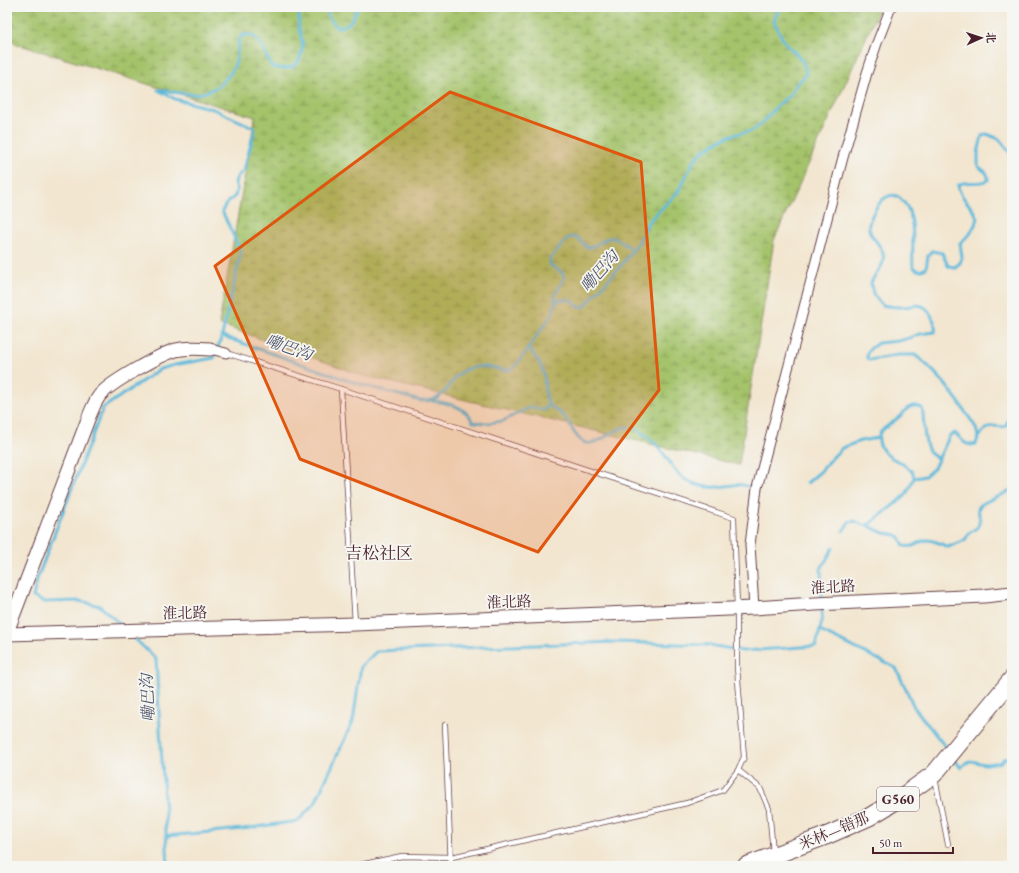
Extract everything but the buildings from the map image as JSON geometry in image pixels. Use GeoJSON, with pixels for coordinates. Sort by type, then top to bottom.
{"type":"FeatureCollection","features":[{"type":"Feature","properties":{"kind":"highway","name":"米林—错那"},"geometry":{"type":"LineString","coordinates":[[746,866],[828,835],[869,817],[934,774],[1012,679]]}},
{"type":"Feature","properties":{"kind":"street"},"geometry":{"type":"LineString","coordinates":[[754,608],[750,545],[757,488],[866,73],[891,7]]}},
{"type":"Feature","properties":{"kind":"street"},"geometry":{"type":"LineString","coordinates":[[7,633],[90,414],[101,393],[118,381],[151,362],[177,350],[198,348],[210,349],[226,354]]}},
{"type":"Feature","properties":{"kind":"street","name":"淮北路"},"geometry":{"type":"LineString","coordinates":[[7,633],[355,624],[754,608],[984,596],[1012,593]]}},
{"type":"Feature","properties":{"kind":"lane"},"geometry":{"type":"LineString","coordinates":[[226,354],[341,389],[734,518],[737,666],[744,757],[738,770],[723,790],[687,803],[452,857],[402,856],[355,866]]}},
{"type":"Feature","properties":{"kind":"lane"},"geometry":{"type":"LineString","coordinates":[[341,389],[355,624]]}},
{"type":"Feature","properties":{"kind":"lane"},"geometry":{"type":"LineString","coordinates":[[445,725],[452,857],[451,866]]}},
{"type":"Feature","properties":{"kind":"lane"},"geometry":{"type":"LineString","coordinates":[[738,770],[760,788],[769,809],[773,856]]}},
{"type":"Feature","properties":{"kind":"lane"},"geometry":{"type":"LineString","coordinates":[[934,774],[948,844]]}},
{"type":"Feature","properties":{"kind":"highlighted area"},"geometry":{"type":"Polygon","coordinates":[[[450,92],[641,162],[659,390],[538,552],[300,459],[215,266],[450,92]]]}},
{"type":"Feature","properties":{"kind":"green space"},"geometry":{"type":"Polygon","coordinates":[[[7,7],[880,7],[774,240],[739,465],[364,376],[219,324],[255,117],[7,41],[7,7]]]}},
{"type":"Feature","properties":{"kind":"waterway"},"geometry":{"type":"LineString","coordinates":[[160,90],[197,94],[204,93],[216,87],[226,78],[234,67],[241,36],[253,36],[257,39],[272,67],[291,67],[299,60],[302,49],[299,29],[300,7]]}},
{"type":"Feature","properties":{"kind":"waterway"},"geometry":{"type":"LineString","coordinates":[[325,7],[330,19],[336,27],[341,27],[348,24],[358,7]]}},
{"type":"Feature","properties":{"kind":"waterway","name":"嘞巴沟"},"geometry":{"type":"LineString","coordinates":[[222,336],[356,383],[421,401],[438,398],[455,378],[467,369],[473,367],[491,367],[511,370],[517,364],[553,313],[558,300],[572,300],[578,307],[584,307],[624,262],[638,243],[648,222],[678,192],[694,160],[703,151],[720,140],[732,135],[751,131],[760,125],[779,104],[790,95],[795,86],[806,75],[804,64],[784,41],[774,21],[777,13],[783,7]]}},
{"type":"Feature","properties":{"kind":"waterway","name":"嘞巴沟"},"geometry":{"type":"LineString","coordinates":[[123,627],[100,606],[80,601],[44,602],[33,597],[37,579],[103,408],[160,369],[214,358],[222,336],[241,252],[222,211],[226,204],[235,196],[237,189],[235,182],[237,177],[244,170],[255,128],[213,109],[175,99],[158,90]]}},
{"type":"Feature","properties":{"kind":"waterway"},"geometry":{"type":"LineString","coordinates":[[843,531],[849,522],[855,521],[864,525],[869,524],[904,496],[914,478],[925,476],[934,468],[950,435],[955,433],[965,443],[971,445],[976,444],[978,438],[974,424],[955,397],[937,375],[915,355],[899,355],[869,360],[867,358],[867,353],[878,343],[898,341],[920,334],[935,332],[934,321],[929,311],[922,306],[898,307],[882,305],[873,294],[871,283],[882,265],[883,256],[880,246],[870,233],[869,224],[871,217],[882,200],[891,195],[897,196],[901,199],[910,213],[913,231],[913,266],[919,270],[926,268],[928,256],[932,251],[942,253],[948,266],[955,267],[960,263],[962,257],[960,243],[970,234],[978,219],[961,194],[958,185],[961,183],[984,182],[988,180],[987,173],[978,166],[978,153],[982,136],[987,134],[999,139],[1012,155]]}},
{"type":"Feature","properties":{"kind":"waterway"},"geometry":{"type":"LineString","coordinates":[[555,304],[555,295],[564,276],[560,271],[550,265],[550,259],[568,238],[574,237],[579,239],[586,247],[594,246],[606,239],[613,238],[633,250]]}},
{"type":"Feature","properties":{"kind":"waterway"},"geometry":{"type":"LineString","coordinates":[[432,401],[456,406],[466,412],[473,422],[488,423],[503,421],[530,407],[544,410],[548,405],[542,369],[528,347]]}},
{"type":"Feature","properties":{"kind":"waterway"},"geometry":{"type":"LineString","coordinates":[[1012,403],[1012,408]]}},
{"type":"Feature","properties":{"kind":"waterway"},"geometry":{"type":"LineString","coordinates":[[548,405],[563,416],[579,439],[586,443],[592,443],[615,431],[627,427],[635,428],[649,438],[664,454],[677,472],[690,482],[708,487],[722,487],[738,484],[747,486]]}},
{"type":"Feature","properties":{"kind":"waterway"},"geometry":{"type":"LineString","coordinates":[[914,478],[909,468],[893,459],[883,451],[879,439],[879,434],[909,408],[916,406],[922,408],[926,444],[933,455],[939,459]]}},
{"type":"Feature","properties":{"kind":"waterway"},"geometry":{"type":"LineString","coordinates":[[978,439],[987,428],[993,426],[1005,427],[1008,420],[1012,419]]}},
{"type":"Feature","properties":{"kind":"waterway"},"geometry":{"type":"LineString","coordinates":[[807,483],[821,471],[842,448],[860,441],[879,438]]}},
{"type":"Feature","properties":{"kind":"waterway"},"geometry":{"type":"LineString","coordinates":[[867,525],[882,532],[897,535],[901,539],[904,546],[914,546],[923,541],[931,540],[948,547],[965,540],[969,533],[978,527],[980,520],[978,509],[981,504],[1012,490]]}},
{"type":"Feature","properties":{"kind":"waterway"},"geometry":{"type":"LineString","coordinates":[[822,600],[821,569],[833,548]]}},
{"type":"Feature","properties":{"kind":"waterway"},"geometry":{"type":"LineString","coordinates":[[166,836],[243,829],[298,821],[315,803],[353,721],[361,666],[377,651],[615,642],[709,645],[743,651],[816,646],[822,621],[822,607]]}},
{"type":"Feature","properties":{"kind":"waterway"},"geometry":{"type":"LineString","coordinates":[[820,631],[896,668],[914,707],[947,749]]}},
{"type":"Feature","properties":{"kind":"waterway","name":"嘞巴沟"},"geometry":{"type":"LineString","coordinates":[[131,635],[156,659],[168,866]]}},
{"type":"Feature","properties":{"kind":"waterway"},"geometry":{"type":"LineString","coordinates":[[954,759],[961,768],[964,764],[970,761],[985,764],[999,763],[1005,758],[1012,757]]}},
{"type":"Feature","properties":{"kind":"district","name":"吉松社区"},"geometry":{"type":"Point","coordinates":[379,553]}}]}
